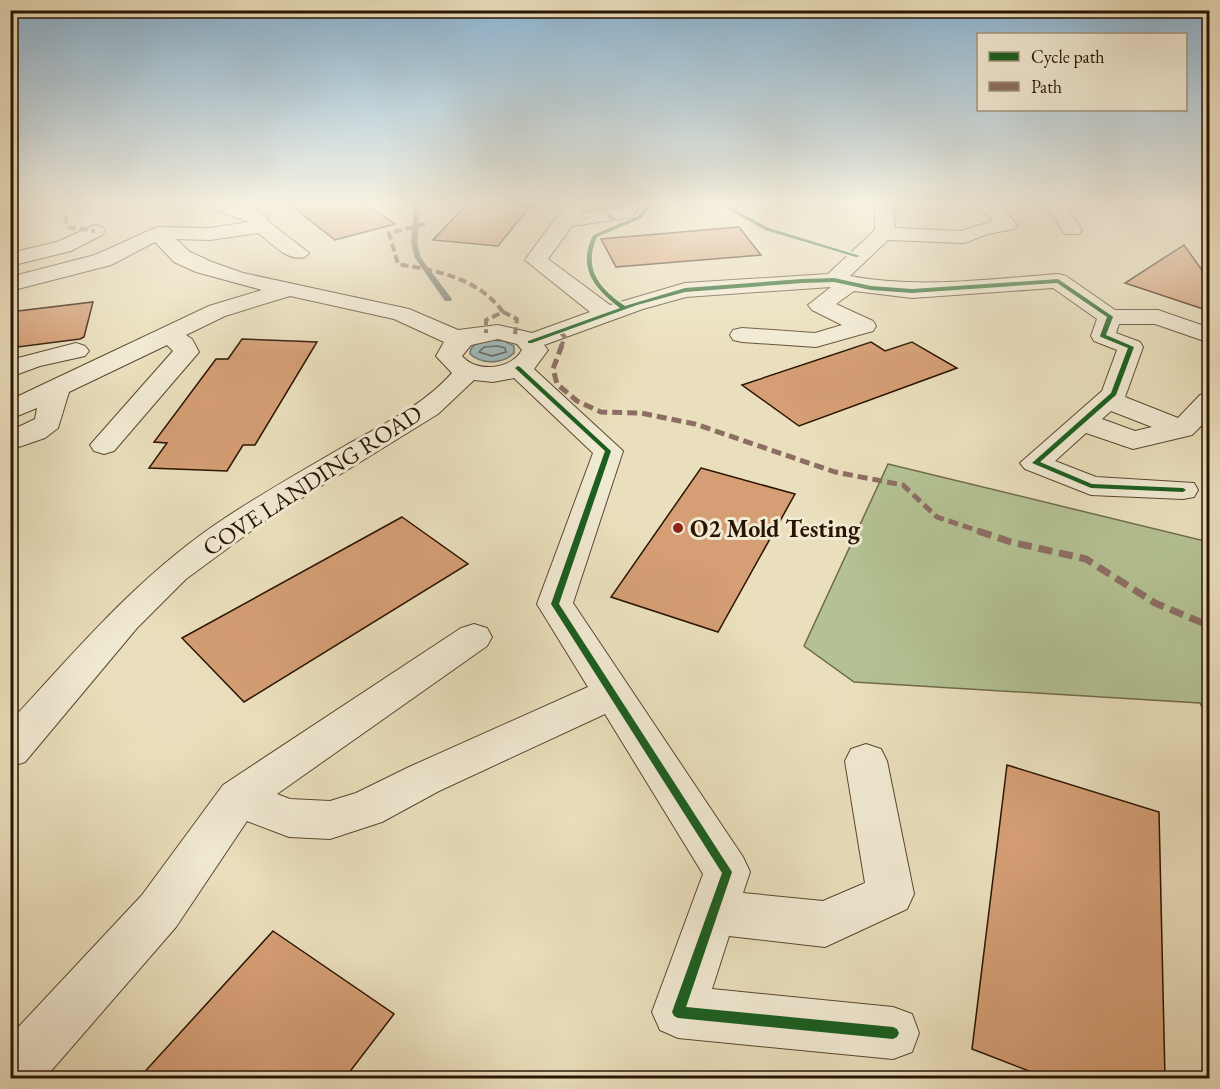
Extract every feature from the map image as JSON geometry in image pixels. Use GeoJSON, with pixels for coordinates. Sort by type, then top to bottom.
{"type":"FeatureCollection","features":[{"type":"Feature","properties":{"kind":"street"},"geometry":{"type":"LineString","coordinates":[[10,260],[32,255]]}},
{"type":"Feature","properties":{"kind":"street"},"geometry":{"type":"LineString","coordinates":[[10,284],[103,260],[113,255]]}},
{"type":"Feature","properties":{"kind":"street"},"geometry":{"type":"LineString","coordinates":[[180,255],[204,267],[401,314],[433,326],[453,337],[465,338],[498,332],[518,335],[524,355],[608,451],[555,604],[727,872],[678,1012],[893,1033]]}},
{"type":"Feature","properties":{"kind":"street"},"geometry":{"type":"LineString","coordinates":[[540,255],[536,261],[607,314]]}},
{"type":"Feature","properties":{"kind":"street"},"geometry":{"type":"LineString","coordinates":[[820,305],[866,255]]}},
{"type":"Feature","properties":{"kind":"street"},"geometry":{"type":"LineString","coordinates":[[465,338],[451,349],[449,356],[458,367],[468,371],[494,374],[524,355],[607,314],[685,290],[758,284],[843,282],[912,291],[1058,281],[1110,317],[1158,317],[1209,336]]}},
{"type":"Feature","properties":{"kind":"street"},"geometry":{"type":"LineString","coordinates":[[742,334],[816,340],[864,326],[820,305],[782,301],[758,284]]}},
{"type":"Feature","properties":{"kind":"street"},"geometry":{"type":"LineString","coordinates":[[10,411],[217,310],[290,289]]}},
{"type":"Feature","properties":{"kind":"street"},"geometry":{"type":"LineString","coordinates":[[1110,317],[1103,336],[1131,347],[1114,394],[1035,463],[1091,486],[1183,490]]}},
{"type":"Feature","properties":{"kind":"street"},"geometry":{"type":"LineString","coordinates":[[104,445],[186,352],[183,344],[167,334]]}},
{"type":"Feature","properties":{"kind":"street"},"geometry":{"type":"LineString","coordinates":[[10,369],[33,360],[76,351]]}},
{"type":"Feature","properties":{"kind":"street","name":"COVE LANDING ROAD"},"geometry":{"type":"LineString","coordinates":[[10,750],[125,621],[199,551],[261,507],[392,430],[457,387],[468,371]]}},
{"type":"Feature","properties":{"kind":"street"},"geometry":{"type":"LineString","coordinates":[[10,441],[35,432],[48,422],[53,397],[61,386]]}},
{"type":"Feature","properties":{"kind":"street"},"geometry":{"type":"LineString","coordinates":[[1107,400],[1182,429]]}},
{"type":"Feature","properties":{"kind":"street"},"geometry":{"type":"LineString","coordinates":[[1083,422],[1133,440],[1182,429],[1209,401]]}},
{"type":"Feature","properties":{"kind":"street"},"geometry":{"type":"LineString","coordinates":[[10,1077],[159,911],[238,798],[474,638]]}},
{"type":"Feature","properties":{"kind":"street"},"geometry":{"type":"LineString","coordinates":[[238,798],[289,818],[330,820],[367,809],[424,779],[613,693]]}},
{"type":"Feature","properties":{"kind":"street"},"geometry":{"type":"LineString","coordinates":[[713,912],[825,924],[890,894],[866,761]]}},
{"type":"Feature","properties":{"kind":"green space"},"geometry":{"type":"Polygon","coordinates":[[[888,464],[1209,542],[1209,721],[1200,703],[854,682],[804,646],[888,464]]]}},
{"type":"Feature","properties":{"kind":"water"},"geometry":{"type":"Polygon","coordinates":[[[490,340],[504,341],[514,346],[514,353],[509,357],[492,362],[480,360],[470,354],[474,345],[490,340]]]}},
{"type":"Feature","properties":{"kind":"building"},"geometry":{"type":"Polygon","coordinates":[[[609,255],[761,255],[616,267],[609,255]]]}},
{"type":"Feature","properties":{"kind":"building"},"geometry":{"type":"Polygon","coordinates":[[[1169,255],[1191,255],[1209,280],[1209,311],[1125,283],[1169,255]]]}},
{"type":"Feature","properties":{"kind":"building"},"geometry":{"type":"Polygon","coordinates":[[[93,302],[84,337],[10,348],[10,312],[93,302]]]}},
{"type":"Feature","properties":{"kind":"building"},"geometry":{"type":"Polygon","coordinates":[[[242,339],[317,342],[255,445],[243,445],[227,471],[149,468],[167,443],[154,442],[216,359],[228,359],[242,339]]]}},
{"type":"Feature","properties":{"kind":"building"},"geometry":{"type":"Polygon","coordinates":[[[871,342],[885,351],[912,342],[957,368],[799,426],[742,385],[871,342]]]}},
{"type":"Feature","properties":{"kind":"building"},"geometry":{"type":"Polygon","coordinates":[[[701,468],[795,494],[718,632],[611,597],[701,468]]]}},
{"type":"Feature","properties":{"kind":"building"},"geometry":{"type":"Polygon","coordinates":[[[402,517],[468,564],[244,702],[182,638],[402,517]]]}},
{"type":"Feature","properties":{"kind":"building"},"geometry":{"type":"Polygon","coordinates":[[[1007,765],[1159,812],[1165,1078],[1047,1078],[972,1049],[1007,765]]]}},
{"type":"Feature","properties":{"kind":"building"},"geometry":{"type":"Polygon","coordinates":[[[273,931],[394,1014],[345,1078],[139,1078],[273,931]]]}},
{"type":"Feature","properties":{"kind":"waterway"},"geometry":{"type":"LineString","coordinates":[[417,255],[448,299]]}},
{"type":"Feature","properties":{"kind":"marked path"},"geometry":{"type":"LineString","coordinates":[[396,255],[398,264],[442,273],[470,283],[494,300],[503,312],[486,320],[486,333]]}},
{"type":"Feature","properties":{"kind":"marked path"},"geometry":{"type":"LineString","coordinates":[[503,312],[517,319],[515,334]]}},
{"type":"Feature","properties":{"kind":"marked path"},"geometry":{"type":"LineString","coordinates":[[560,332],[565,337],[553,369],[557,384],[577,401],[601,412],[641,413],[695,424],[835,472],[903,485],[937,517],[1011,542],[1086,559],[1155,603],[1210,626]]}},
{"type":"Feature","properties":{"kind":"cycle path"},"geometry":{"type":"LineString","coordinates":[[589,255],[593,277],[606,294],[624,308]]}},
{"type":"Feature","properties":{"kind":"cycle path"},"geometry":{"type":"LineString","coordinates":[[854,255],[858,256]]}},
{"type":"Feature","properties":{"kind":"cycle path"},"geometry":{"type":"LineString","coordinates":[[530,342],[635,304],[685,290],[834,280],[871,288],[912,291],[1058,281],[1110,317],[1103,336],[1131,347],[1114,394],[1035,463],[1091,486],[1183,490]]}},
{"type":"Feature","properties":{"kind":"cycle path"},"geometry":{"type":"LineString","coordinates":[[518,368],[608,451],[555,604],[727,872],[678,1012],[893,1033]]}},
{"type":"Feature","properties":{"kind":"place","name":"O2 Mold Testing"},"geometry":{"type":"Point","coordinates":[678,528]}}]}
